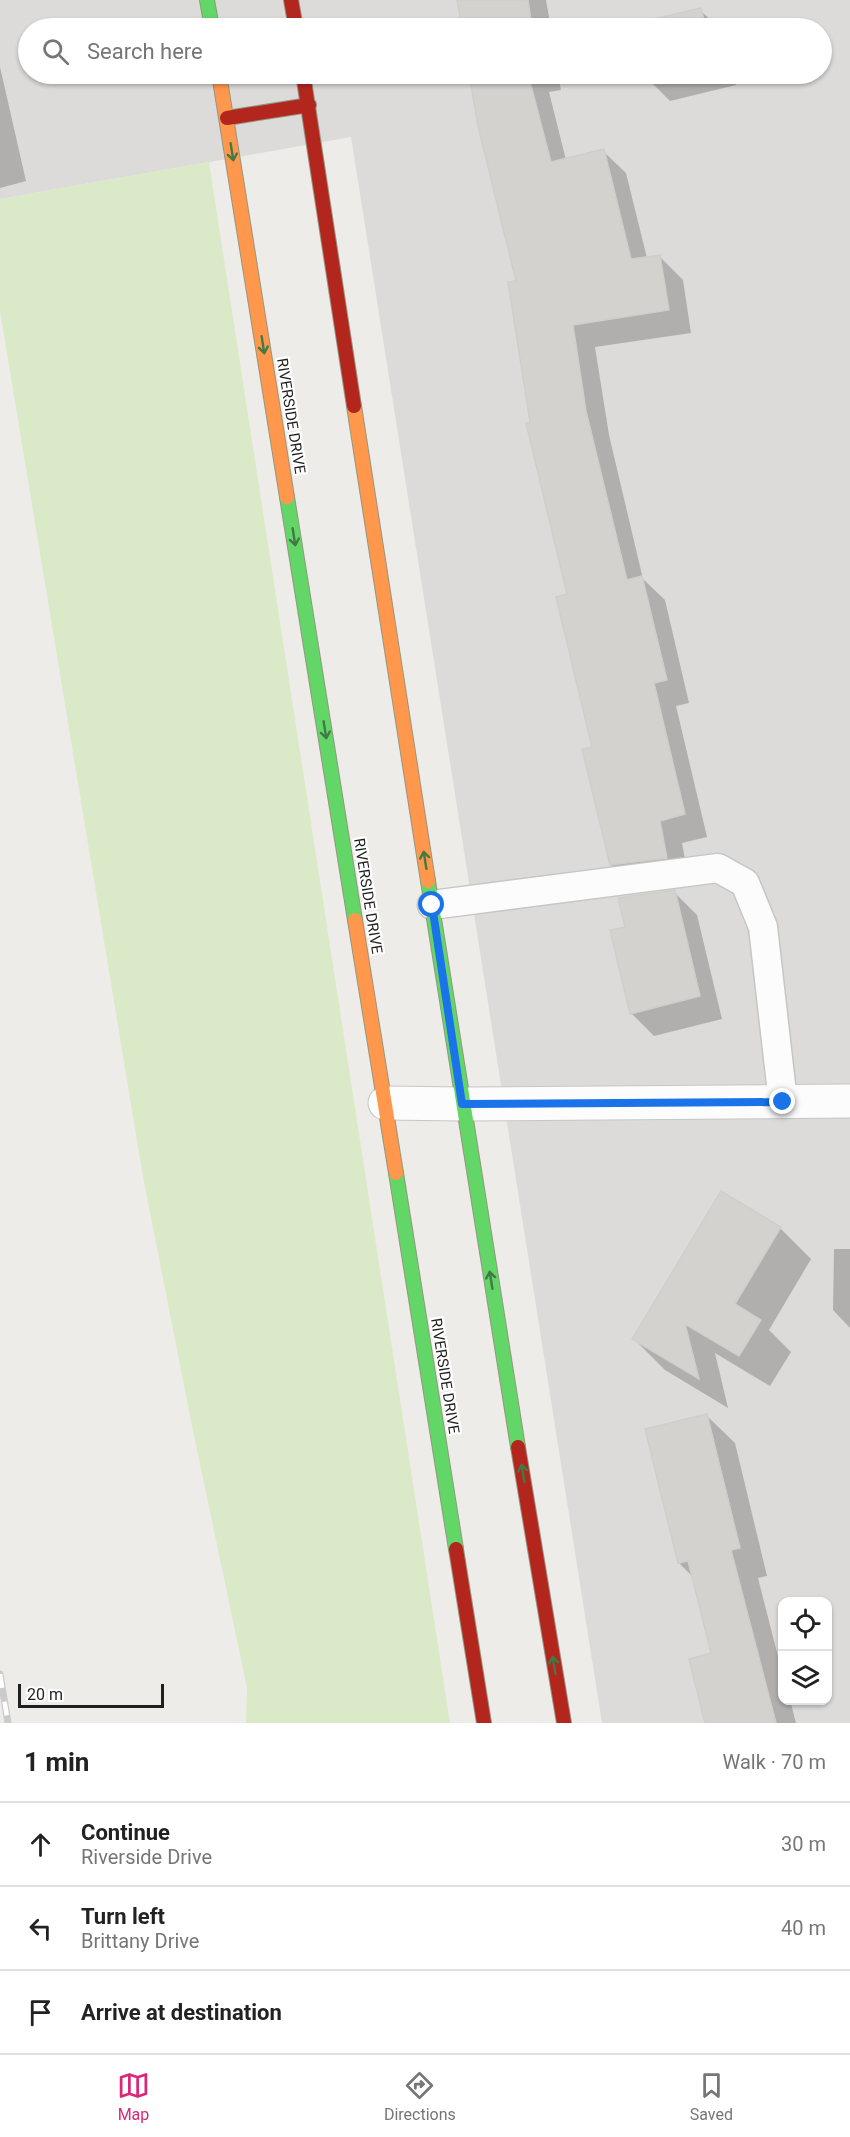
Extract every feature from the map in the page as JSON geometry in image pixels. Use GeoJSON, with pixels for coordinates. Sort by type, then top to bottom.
{"type":"FeatureCollection","features":[{"type":"Feature","properties":{"kind":"street"},"geometry":{"type":"LineString","coordinates":[[207,0],[210,18]]}},
{"type":"Feature","properties":{"kind":"street"},"geometry":{"type":"LineString","coordinates":[[291,0],[294,18]]}},
{"type":"Feature","properties":{"kind":"street","name":"RIVERSIDE DRIVE"},"geometry":{"type":"LineString","coordinates":[[221,84],[483,1723]]}},
{"type":"Feature","properties":{"kind":"street"},"geometry":{"type":"LineString","coordinates":[[305,84],[462,1104],[564,1723]]}},
{"type":"Feature","properties":{"kind":"street"},"geometry":{"type":"LineString","coordinates":[[227,118],[309,105]]}},
{"type":"Feature","properties":{"kind":"street"},"geometry":{"type":"LineString","coordinates":[[385,1103],[850,1101]]}},
{"type":"Feature","properties":{"kind":"lane"},"geometry":{"type":"LineString","coordinates":[[432,905],[718,868],[745,883],[763,927],[783,1102]]}},
{"type":"Feature","properties":{"kind":"shaded area"},"geometry":{"type":"Polygon","coordinates":[[[0,0],[850,0],[850,1723],[602,1723],[351,137],[0,199],[0,0]]]}},
{"type":"Feature","properties":{"kind":"green space"},"geometry":{"type":"Polygon","coordinates":[[[209,162],[450,1723],[246,1723],[247,1688],[143,1177],[0,311],[0,199],[209,162]]]}},
{"type":"Feature","properties":{"kind":"building"},"geometry":{"type":"Polygon","coordinates":[[[457,0],[528,0],[531,18],[460,18],[457,0]]]}},
{"type":"Feature","properties":{"kind":"building"},"geometry":{"type":"Polygon","coordinates":[[[701,8],[704,18],[658,18],[701,8]]]}},
{"type":"Feature","properties":{"kind":"building"},"geometry":{"type":"Polygon","coordinates":[[[471,84],[531,84],[551,162],[604,149],[631,259],[660,255],[669,310],[573,325],[586,411],[627,580],[642,576],[667,680],[654,683],[685,814],[660,821],[667,858],[610,865],[582,749],[592,747],[556,597],[567,594],[526,423],[530,422],[508,282],[516,281],[478,126],[471,84]]]}},
{"type":"Feature","properties":{"kind":"building"},"geometry":{"type":"Polygon","coordinates":[[[675,890],[700,996],[630,1014],[610,930],[625,927],[618,898],[675,890]]]}},
{"type":"Feature","properties":{"kind":"building"},"geometry":{"type":"Polygon","coordinates":[[[721,1191],[781,1227],[735,1304],[761,1320],[739,1356],[685,1324],[699,1379],[632,1339],[721,1191]]]}},
{"type":"Feature","properties":{"kind":"building"},"geometry":{"type":"Polygon","coordinates":[[[707,1414],[740,1548],[731,1550],[776,1723],[705,1723],[689,1659],[711,1653],[688,1561],[678,1563],[645,1429],[707,1414]]]}},
{"type":"Feature","properties":{"kind":"railway"},"geometry":{"type":"LineString","coordinates":[[0,1674],[8,1723]]}},
{"type":"Feature","properties":{"kind":"traffic: fast"},"geometry":{"type":"LineString","coordinates":[[207,0],[210,18]]}},
{"type":"Feature","properties":{"kind":"traffic: fast"},"geometry":{"type":"LineString","coordinates":[[287,497],[355,920]]}},
{"type":"Feature","properties":{"kind":"traffic: fast"},"geometry":{"type":"LineString","coordinates":[[428,881],[518,1447]]}},
{"type":"Feature","properties":{"kind":"traffic: fast"},"geometry":{"type":"LineString","coordinates":[[396,1173],[456,1549]]}},
{"type":"Feature","properties":{"kind":"traffic: slow"},"geometry":{"type":"LineString","coordinates":[[221,84],[287,497]]}},
{"type":"Feature","properties":{"kind":"traffic: slow"},"geometry":{"type":"LineString","coordinates":[[354,406],[428,881]]}},
{"type":"Feature","properties":{"kind":"traffic: slow"},"geometry":{"type":"LineString","coordinates":[[355,920],[396,1173]]}},
{"type":"Feature","properties":{"kind":"traffic: jam"},"geometry":{"type":"LineString","coordinates":[[291,0],[294,18]]}},
{"type":"Feature","properties":{"kind":"traffic: jam"},"geometry":{"type":"LineString","coordinates":[[305,84],[354,406]]}},
{"type":"Feature","properties":{"kind":"traffic: jam"},"geometry":{"type":"LineString","coordinates":[[227,118],[309,105]]}},
{"type":"Feature","properties":{"kind":"traffic: jam"},"geometry":{"type":"LineString","coordinates":[[518,1447],[564,1723]]}},
{"type":"Feature","properties":{"kind":"traffic: jam"},"geometry":{"type":"LineString","coordinates":[[456,1549],[484,1723]]}},
{"type":"Feature","properties":{"kind":"route"},"geometry":{"type":"LineString","coordinates":[[432,905],[462,1104],[783,1102]]}}]}
